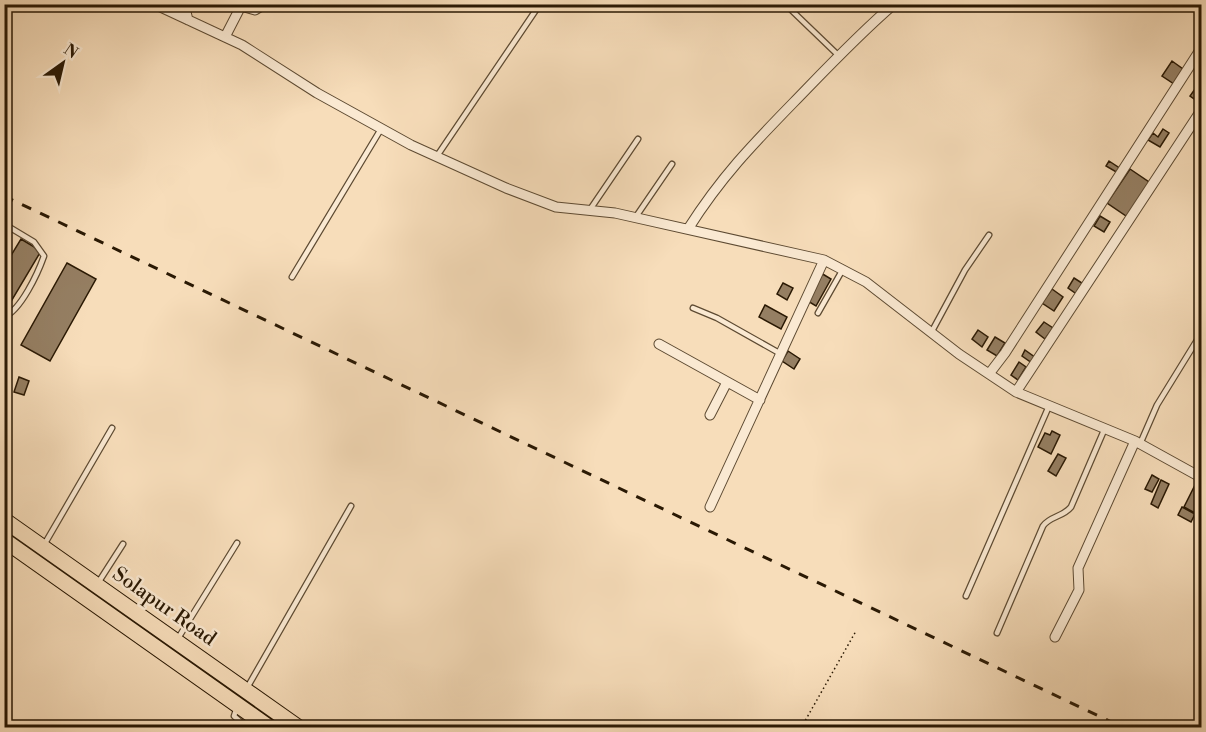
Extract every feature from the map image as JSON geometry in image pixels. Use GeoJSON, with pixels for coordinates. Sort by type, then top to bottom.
{"type":"FeatureCollection","features":[{"type":"Feature","properties":{"kind":"highway","name":"Solapur Road"},"geometry":{"type":"LineString","coordinates":[[4,520],[299,728]]}},
{"type":"Feature","properties":{"kind":"highway","name":"Solapur Road"},"geometry":{"type":"LineString","coordinates":[[4,540],[270,728]]}},
{"type":"Feature","properties":{"kind":"street"},"geometry":{"type":"LineString","coordinates":[[154,4],[242,45],[317,93],[436,157],[556,207],[635,218],[824,260],[866,282],[930,333],[1016,392],[1105,428],[1202,478]]}},
{"type":"Feature","properties":{"kind":"street"},"geometry":{"type":"LineString","coordinates":[[184,4],[188,20]]}},
{"type":"Feature","properties":{"kind":"street"},"geometry":{"type":"LineString","coordinates":[[225,37],[242,5],[255,10],[266,4]]}},
{"type":"Feature","properties":{"kind":"street"},"geometry":{"type":"LineString","coordinates":[[688,229],[731,167],[838,55],[894,4]]}},
{"type":"Feature","properties":{"kind":"street"},"geometry":{"type":"LineString","coordinates":[[988,374],[1005,353],[1202,47]]}},
{"type":"Feature","properties":{"kind":"street"},"geometry":{"type":"LineString","coordinates":[[1016,392],[1202,109]]}},
{"type":"Feature","properties":{"kind":"street"},"geometry":{"type":"LineString","coordinates":[[710,507],[824,260]]}},
{"type":"Feature","properties":{"kind":"street"},"geometry":{"type":"LineString","coordinates":[[659,344],[760,400]]}},
{"type":"Feature","properties":{"kind":"street"},"geometry":{"type":"LineString","coordinates":[[710,415],[727,382]]}},
{"type":"Feature","properties":{"kind":"street"},"geometry":{"type":"LineString","coordinates":[[1055,637],[1079,590],[1078,568],[1137,443]]}},
{"type":"Feature","properties":{"kind":"lane"},"geometry":{"type":"LineString","coordinates":[[436,157],[540,4]]}},
{"type":"Feature","properties":{"kind":"lane"},"geometry":{"type":"LineString","coordinates":[[785,4],[838,55]]}},
{"type":"Feature","properties":{"kind":"lane"},"geometry":{"type":"LineString","coordinates":[[292,278],[381,129]]}},
{"type":"Feature","properties":{"kind":"lane"},"geometry":{"type":"LineString","coordinates":[[590,211],[638,139]]}},
{"type":"Feature","properties":{"kind":"lane"},"geometry":{"type":"LineString","coordinates":[[635,218],[672,164]]}},
{"type":"Feature","properties":{"kind":"lane"},"geometry":{"type":"LineString","coordinates":[[4,224],[34,242],[44,256],[40,270],[15,309],[4,317]]}},
{"type":"Feature","properties":{"kind":"lane"},"geometry":{"type":"LineString","coordinates":[[930,333],[965,270],[989,235]]}},
{"type":"Feature","properties":{"kind":"lane"},"geometry":{"type":"LineString","coordinates":[[818,313],[843,269]]}},
{"type":"Feature","properties":{"kind":"lane"},"geometry":{"type":"LineString","coordinates":[[693,308],[717,318],[781,354]]}},
{"type":"Feature","properties":{"kind":"lane"},"geometry":{"type":"LineString","coordinates":[[1137,443],[1157,405],[1202,332]]}},
{"type":"Feature","properties":{"kind":"lane"},"geometry":{"type":"LineString","coordinates":[[966,596],[1049,406]]}},
{"type":"Feature","properties":{"kind":"lane"},"geometry":{"type":"LineString","coordinates":[[43,547],[112,428]]}},
{"type":"Feature","properties":{"kind":"lane"},"geometry":{"type":"LineString","coordinates":[[997,633],[1043,526],[1050,519],[1062,515],[1071,507],[1105,428]]}},
{"type":"Feature","properties":{"kind":"lane"},"geometry":{"type":"LineString","coordinates":[[245,690],[351,506]]}},
{"type":"Feature","properties":{"kind":"lane"},"geometry":{"type":"LineString","coordinates":[[176,641],[237,543]]}},
{"type":"Feature","properties":{"kind":"lane"},"geometry":{"type":"LineString","coordinates":[[97,585],[123,544]]}},
{"type":"Feature","properties":{"kind":"lane"},"geometry":{"type":"LineString","coordinates":[[238,705],[234,716],[247,728]]}},
{"type":"Feature","properties":{"kind":"path"},"geometry":{"type":"LineString","coordinates":[[801,728],[856,631]]}},
{"type":"Feature","properties":{"kind":"building"},"geometry":{"type":"Polygon","coordinates":[[[1172,61],[1183,69],[1174,84],[1162,76],[1172,61]]]}},
{"type":"Feature","properties":{"kind":"building"},"geometry":{"type":"Polygon","coordinates":[[[1202,79],[1202,101],[1200,103],[1190,96],[1202,79]]]}},
{"type":"Feature","properties":{"kind":"building"},"geometry":{"type":"Polygon","coordinates":[[[1163,129],[1169,133],[1160,147],[1148,140],[1153,133],[1158,137],[1163,129]]]}},
{"type":"Feature","properties":{"kind":"building"},"geometry":{"type":"Polygon","coordinates":[[[1109,161],[1121,169],[1118,173],[1106,166],[1109,161]]]}},
{"type":"Feature","properties":{"kind":"building"},"geometry":{"type":"Polygon","coordinates":[[[1130,169],[1152,184],[1129,218],[1107,203],[1130,169]]]}},
{"type":"Feature","properties":{"kind":"building"},"geometry":{"type":"Polygon","coordinates":[[[1100,216],[1110,222],[1104,232],[1094,226],[1100,216]]]}},
{"type":"Feature","properties":{"kind":"building"},"geometry":{"type":"Polygon","coordinates":[[[21,239],[41,251],[6,310],[4,267],[21,239]]]}},
{"type":"Feature","properties":{"kind":"building"},"geometry":{"type":"Polygon","coordinates":[[[67,263],[96,279],[50,361],[21,345],[67,263]]]}},
{"type":"Feature","properties":{"kind":"building"},"geometry":{"type":"Polygon","coordinates":[[[821,273],[831,279],[816,306],[806,300],[821,273]]]}},
{"type":"Feature","properties":{"kind":"building"},"geometry":{"type":"Polygon","coordinates":[[[1074,278],[1085,285],[1078,295],[1068,288],[1074,278]]]}},
{"type":"Feature","properties":{"kind":"building"},"geometry":{"type":"Polygon","coordinates":[[[783,283],[793,288],[787,300],[777,294],[783,283]]]}},
{"type":"Feature","properties":{"kind":"building"},"geometry":{"type":"Polygon","coordinates":[[[1052,289],[1063,297],[1054,311],[1042,303],[1052,289]]]}},
{"type":"Feature","properties":{"kind":"building"},"geometry":{"type":"Polygon","coordinates":[[[765,305],[787,317],[781,329],[759,317],[765,305]]]}},
{"type":"Feature","properties":{"kind":"building"},"geometry":{"type":"Polygon","coordinates":[[[1044,322],[1053,328],[1045,339],[1036,332],[1044,322]]]}},
{"type":"Feature","properties":{"kind":"building"},"geometry":{"type":"Polygon","coordinates":[[[978,330],[988,337],[982,347],[972,339],[978,330]]]}},
{"type":"Feature","properties":{"kind":"building"},"geometry":{"type":"Polygon","coordinates":[[[995,337],[1005,343],[997,356],[987,350],[995,337]]]}},
{"type":"Feature","properties":{"kind":"building"},"geometry":{"type":"Polygon","coordinates":[[[1025,350],[1036,358],[1032,363],[1022,356],[1025,350]]]}},
{"type":"Feature","properties":{"kind":"building"},"geometry":{"type":"Polygon","coordinates":[[[788,351],[800,359],[794,369],[782,361],[788,351]]]}},
{"type":"Feature","properties":{"kind":"building"},"geometry":{"type":"Polygon","coordinates":[[[1019,362],[1026,367],[1018,380],[1011,375],[1019,362]]]}},
{"type":"Feature","properties":{"kind":"building"},"geometry":{"type":"Polygon","coordinates":[[[19,377],[29,381],[24,395],[14,392],[19,377]]]}},
{"type":"Feature","properties":{"kind":"building"},"geometry":{"type":"Polygon","coordinates":[[[1052,431],[1060,435],[1051,454],[1038,447],[1045,433],[1050,435],[1052,431]]]}},
{"type":"Feature","properties":{"kind":"building"},"geometry":{"type":"Polygon","coordinates":[[[1058,454],[1066,458],[1056,476],[1048,471],[1058,454]]]}},
{"type":"Feature","properties":{"kind":"building"},"geometry":{"type":"Polygon","coordinates":[[[1152,475],[1159,479],[1152,492],[1145,489],[1152,475]]]}},
{"type":"Feature","properties":{"kind":"building"},"geometry":{"type":"Polygon","coordinates":[[[1161,480],[1169,484],[1158,508],[1151,504],[1161,480]]]}},
{"type":"Feature","properties":{"kind":"building"},"geometry":{"type":"Polygon","coordinates":[[[1196,483],[1202,486],[1202,500],[1195,513],[1184,507],[1196,483]]]}},
{"type":"Feature","properties":{"kind":"building"},"geometry":{"type":"Polygon","coordinates":[[[1182,507],[1195,514],[1191,522],[1178,515],[1182,507]]]}},
{"type":"Feature","properties":{"kind":"railway"},"geometry":{"type":"LineString","coordinates":[[4,196],[1124,728]]}}]}
